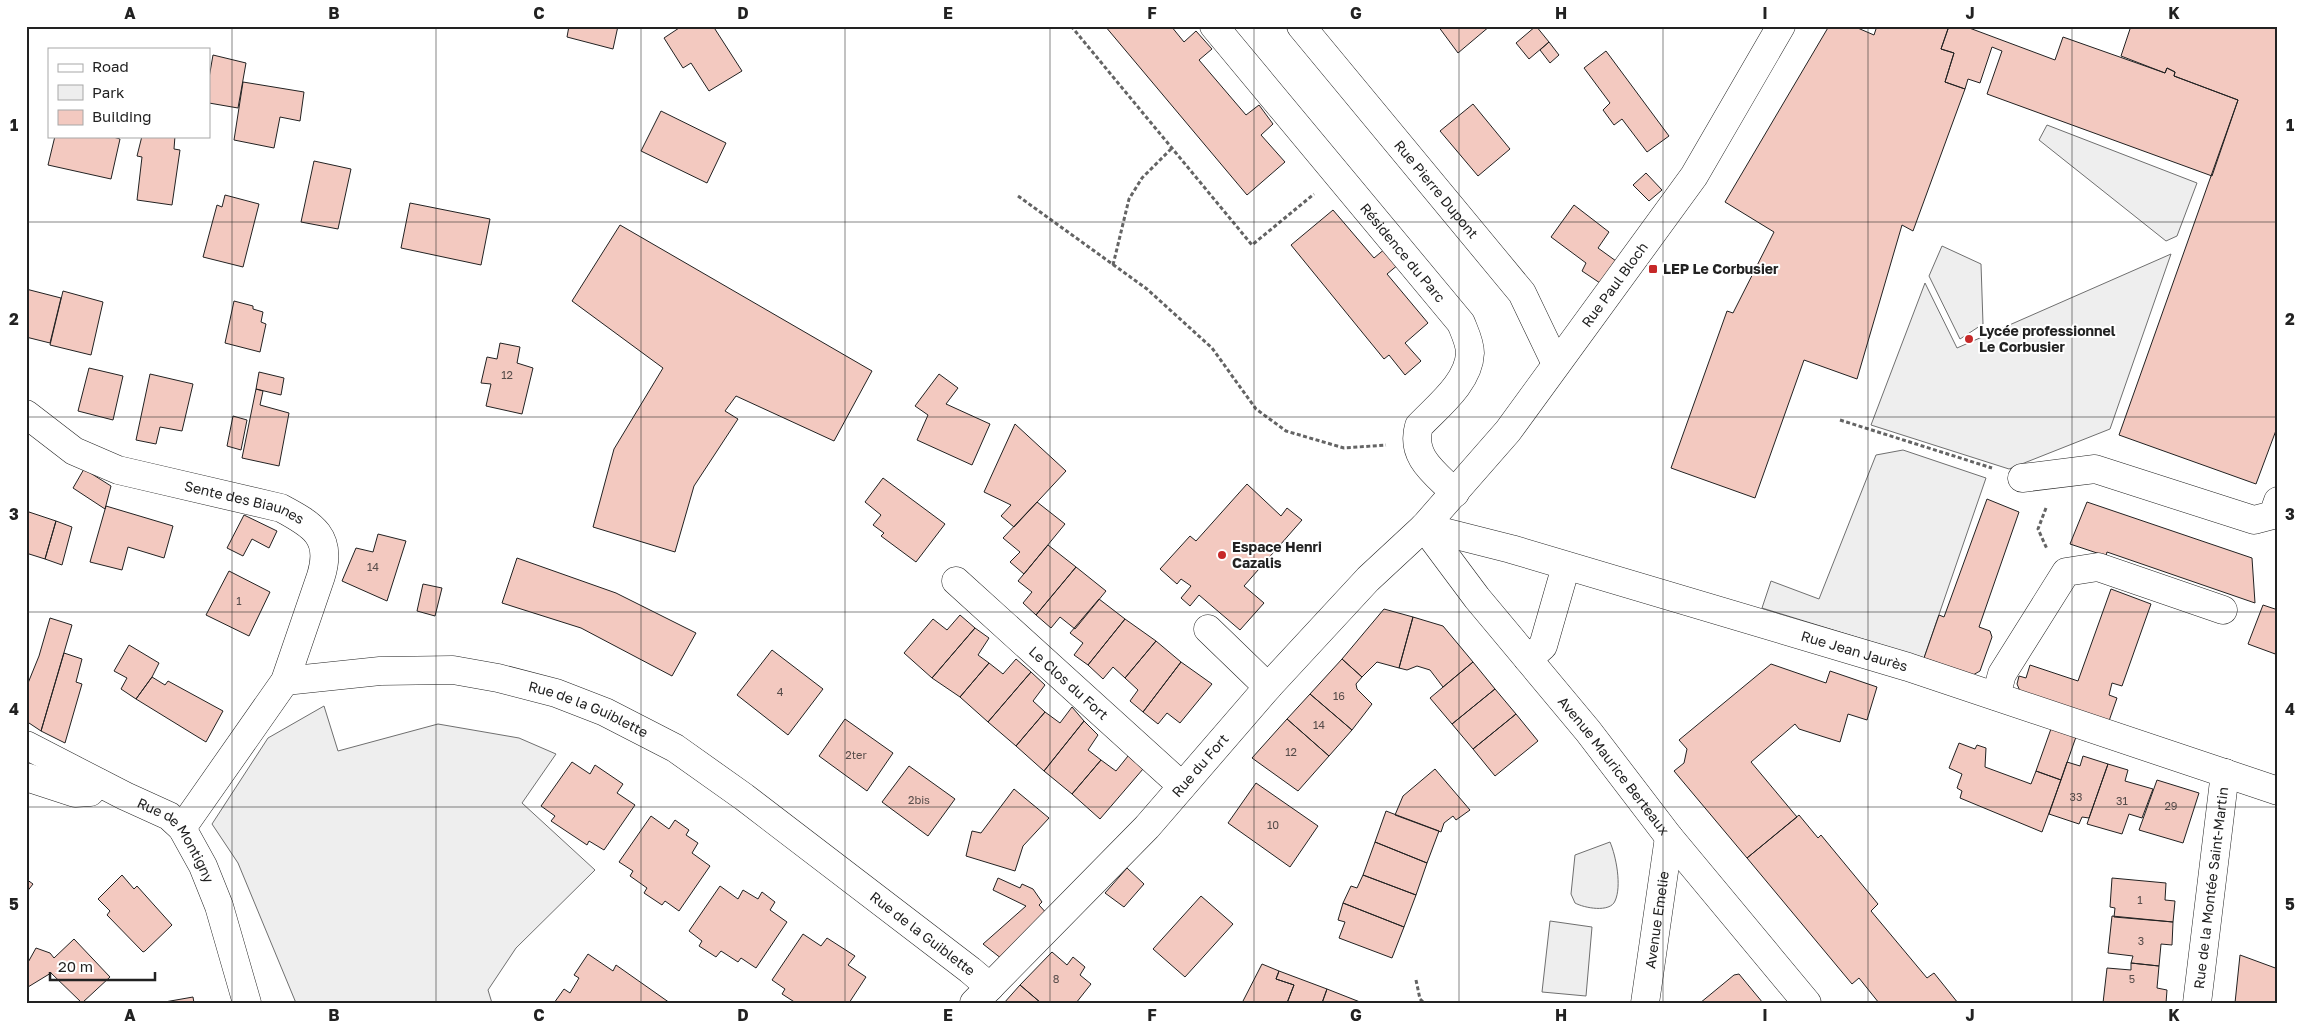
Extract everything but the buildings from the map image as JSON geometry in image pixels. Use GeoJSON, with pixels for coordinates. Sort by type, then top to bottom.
{"type":"FeatureCollection","features":[{"type":"Feature","properties":{"kind":"street","name":"Résidence du Parc"},"geometry":{"type":"LineString","coordinates":[[1214,26],[1461,323],[1467,338],[1470,354],[1462,379],[1419,426],[1416,443]]}},
{"type":"Feature","properties":{"kind":"street","name":"Rue Pierre Dupont"},"geometry":{"type":"LineString","coordinates":[[1301,26],[1522,293],[1556,364]]}},
{"type":"Feature","properties":{"kind":"street","name":"Rue Paul Bloch"},"geometry":{"type":"LineString","coordinates":[[1424,527],[1508,431],[1556,364],[1577,340],[1694,176],[1781,26]]}},
{"type":"Feature","properties":{"kind":"street","name":"Sente des Biaunes"},"geometry":{"type":"LineString","coordinates":[[26,414],[74,451],[118,470],[280,508],[298,517],[319,535],[326,546],[325,563],[285,681]]}},
{"type":"Feature","properties":{"kind":"street"},"geometry":{"type":"LineString","coordinates":[[1416,443],[1421,458],[1455,493]]}},
{"type":"Feature","properties":{"kind":"street"},"geometry":{"type":"LineString","coordinates":[[2022,478],[2095,469],[2254,520],[2273,515],[2278,501]]}},
{"type":"Feature","properties":{"kind":"street","name":"Rue Jean Jaurès"},"geometry":{"type":"LineString","coordinates":[[1424,527],[1511,549],[1908,667],[2278,791]]}},
{"type":"Feature","properties":{"kind":"street","name":"Avenue Maurice Berteaux"},"geometry":{"type":"LineString","coordinates":[[1424,527],[1477,598],[1588,731],[1669,837],[1807,1003]]}},
{"type":"Feature","properties":{"kind":"street","name":"Rue du Fort"},"geometry":{"type":"LineString","coordinates":[[982,995],[1147,827],[1268,687],[1368,579],[1424,527]]}},
{"type":"Feature","properties":{"kind":"street"},"geometry":{"type":"LineString","coordinates":[[1528,659],[1543,646],[1566,566]]}},
{"type":"Feature","properties":{"kind":"street"},"geometry":{"type":"LineString","coordinates":[[1996,696],[2002,674],[2066,572],[2098,568],[2223,610]]}},
{"type":"Feature","properties":{"kind":"street","name":"Le Clos du Fort"},"geometry":{"type":"LineString","coordinates":[[956,581],[1182,786]]}},
{"type":"Feature","properties":{"kind":"street"},"geometry":{"type":"LineString","coordinates":[[1208,629],[1268,687]]}},
{"type":"Feature","properties":{"kind":"street","name":"Rue de la Guiblette"},"geometry":{"type":"LineString","coordinates":[[285,681],[380,671],[453,670],[498,678],[556,693],[605,712],[675,748],[744,797],[955,958],[982,995]]}},
{"type":"Feature","properties":{"kind":"street"},"geometry":{"type":"LineString","coordinates":[[182,828],[285,681]]}},
{"type":"Feature","properties":{"kind":"street","name":"Rue de Montigny"},"geometry":{"type":"LineString","coordinates":[[26,745],[99,783],[169,816],[182,828],[203,866],[219,906],[247,1003]]}},
{"type":"Feature","properties":{"kind":"street","name":"Rue de la Montée Saint-Martin"},"geometry":{"type":"LineString","coordinates":[[2197,1003],[2225,773]]}},
{"type":"Feature","properties":{"kind":"street"},"geometry":{"type":"LineString","coordinates":[[26,777],[75,793],[90,792],[99,783]]}},
{"type":"Feature","properties":{"kind":"street","name":"Avenue Emelie"},"geometry":{"type":"LineString","coordinates":[[1645,1003],[1669,837]]}},
{"type":"Feature","properties":{"kind":"path"},"geometry":{"type":"LineString","coordinates":[[1071,26],[1252,245],[1337,175]]}},
{"type":"Feature","properties":{"kind":"path"},"geometry":{"type":"LineString","coordinates":[[1113,265],[1128,199],[1142,178],[1172,148]]}},
{"type":"Feature","properties":{"kind":"path"},"geometry":{"type":"LineString","coordinates":[[1018,196],[1147,289],[1212,348],[1256,409],[1286,432],[1344,448],[1416,443]]}},
{"type":"Feature","properties":{"kind":"path"},"geometry":{"type":"LineString","coordinates":[[1840,420],[2022,478]]}},
{"type":"Feature","properties":{"kind":"path"},"geometry":{"type":"LineString","coordinates":[[2038,528],[2047,504]]}},
{"type":"Feature","properties":{"kind":"path"},"geometry":{"type":"LineString","coordinates":[[1416,980],[1420,999],[1424,1003]]}},
{"type":"Feature","properties":{"kind":"green space"},"geometry":{"type":"Polygon","coordinates":[[[2047,125],[2197,183],[2177,236],[2166,241],[2039,140],[2047,125]]]}},
{"type":"Feature","properties":{"kind":"green space"},"geometry":{"type":"Polygon","coordinates":[[[1942,246],[1981,264],[1983,324],[1960,339],[1929,276],[1942,246]]]}},
{"type":"Feature","properties":{"kind":"green space"},"geometry":{"type":"Polygon","coordinates":[[[2171,254],[2110,429],[2009,469],[1871,425],[1925,283],[1957,348],[2171,254]]]}},
{"type":"Feature","properties":{"kind":"green space"},"geometry":{"type":"Polygon","coordinates":[[[1903,450],[1986,478],[1924,658],[1762,608],[1771,581],[1819,599],[1876,455],[1903,450]]]}},
{"type":"Feature","properties":{"kind":"green space"},"geometry":{"type":"Polygon","coordinates":[[[324,706],[338,751],[438,724],[519,738],[556,754],[522,803],[595,870],[516,948],[488,990],[492,1003],[296,1003],[238,863],[212,824],[268,738],[324,706]]]}},
{"type":"Feature","properties":{"kind":"green space"},"geometry":{"type":"Polygon","coordinates":[[[1610,842],[1617,871],[1618,887],[1615,901],[1612,905],[1603,908],[1590,908],[1575,903],[1571,894],[1575,855],[1610,842]]]}},
{"type":"Feature","properties":{"kind":"green space"},"geometry":{"type":"Polygon","coordinates":[[[1550,921],[1592,927],[1586,996],[1542,992],[1550,921]]]}},
{"type":"Feature","properties":{"kind":"place","name":"LEP Le Corbusier"},"geometry":{"type":"Point","coordinates":[1653,269]}},
{"type":"Feature","properties":{"kind":"place","name":"Lycée professionnel Le Corbusier"},"geometry":{"type":"Point","coordinates":[1969,339]}},
{"type":"Feature","properties":{"kind":"place","name":"Espace Henri Cazalis"},"geometry":{"type":"Point","coordinates":[1222,555]}}]}
